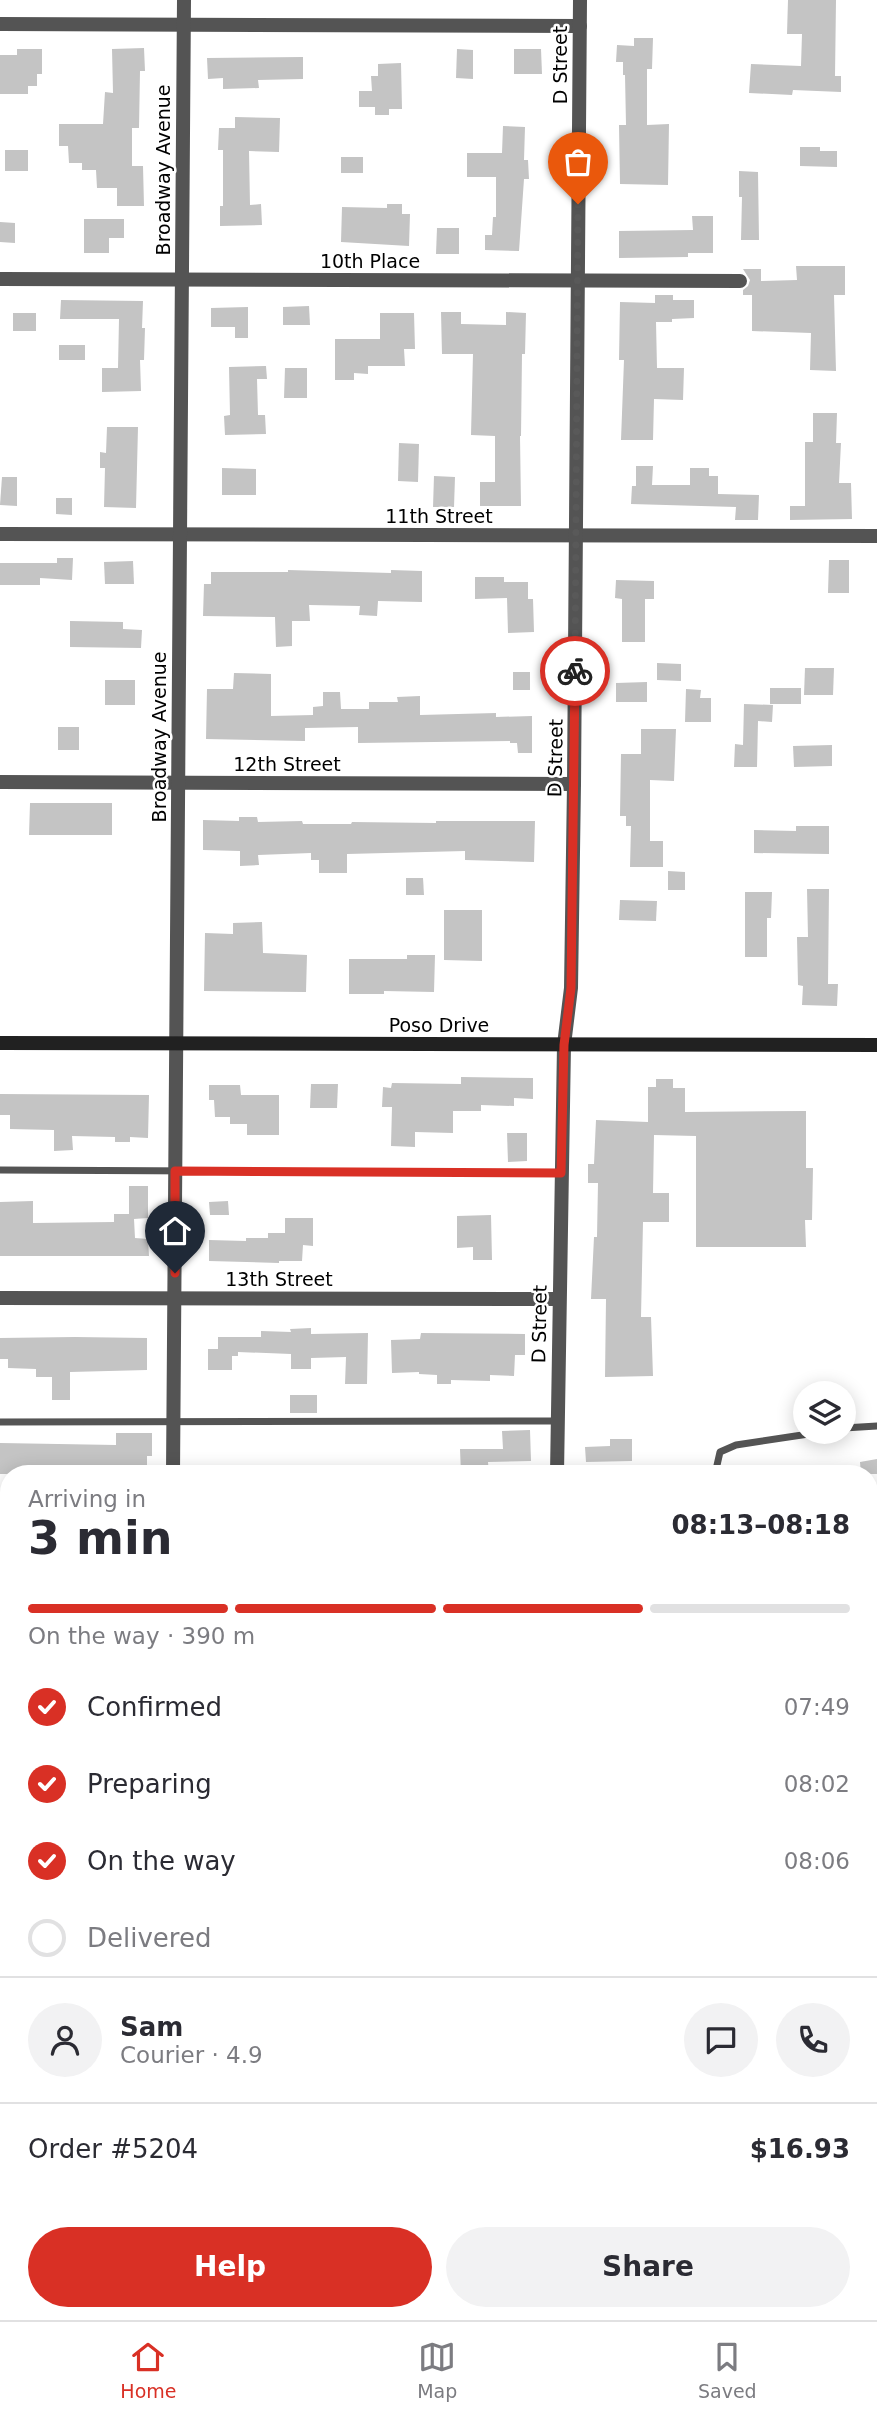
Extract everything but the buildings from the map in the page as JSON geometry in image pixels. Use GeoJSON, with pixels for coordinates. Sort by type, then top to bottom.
{"type":"FeatureCollection","features":[{"type":"Feature","properties":{"kind":"main road","name":"Poso Drive"},"geometry":{"type":"LineString","coordinates":[[0,1043],[877,1045]]}},
{"type":"Feature","properties":{"kind":"street","name":"Broadway Avenue"},"geometry":{"type":"LineString","coordinates":[[173,1465],[184,0]]}},
{"type":"Feature","properties":{"kind":"street","name":"D Street"},"geometry":{"type":"LineString","coordinates":[[557,1465],[564,1045],[571,988],[580,0]]}},
{"type":"Feature","properties":{"kind":"street"},"geometry":{"type":"LineString","coordinates":[[0,24],[580,26]]}},
{"type":"Feature","properties":{"kind":"street","name":"10th Place"},"geometry":{"type":"LineString","coordinates":[[0,279],[740,281]]}},
{"type":"Feature","properties":{"kind":"street","name":"11th Street"},"geometry":{"type":"LineString","coordinates":[[0,534],[877,536]]}},
{"type":"Feature","properties":{"kind":"street","name":"12th Street"},"geometry":{"type":"LineString","coordinates":[[0,782],[574,784]]}},
{"type":"Feature","properties":{"kind":"street","name":"13th Street"},"geometry":{"type":"LineString","coordinates":[[0,1298],[558,1299]]}},
{"type":"Feature","properties":{"kind":"lane"},"geometry":{"type":"LineString","coordinates":[[0,1170],[561,1173]]}},
{"type":"Feature","properties":{"kind":"lane"},"geometry":{"type":"LineString","coordinates":[[0,1422],[557,1421]]}},
{"type":"Feature","properties":{"kind":"lane"},"geometry":{"type":"LineString","coordinates":[[856,1427],[877,1426]]}},
{"type":"Feature","properties":{"kind":"lane"},"geometry":{"type":"LineString","coordinates":[[717,1465],[720,1452],[736,1445],[793,1436]]}},
{"type":"Feature","properties":{"kind":"way so far"},"geometry":{"type":"LineString","coordinates":[[575,671],[578,204]]}},
{"type":"Feature","properties":{"kind":"route"},"geometry":{"type":"LineString","coordinates":[[175,1273],[175,1171],[561,1173],[564,1045],[571,988],[575,671]]}}]}
